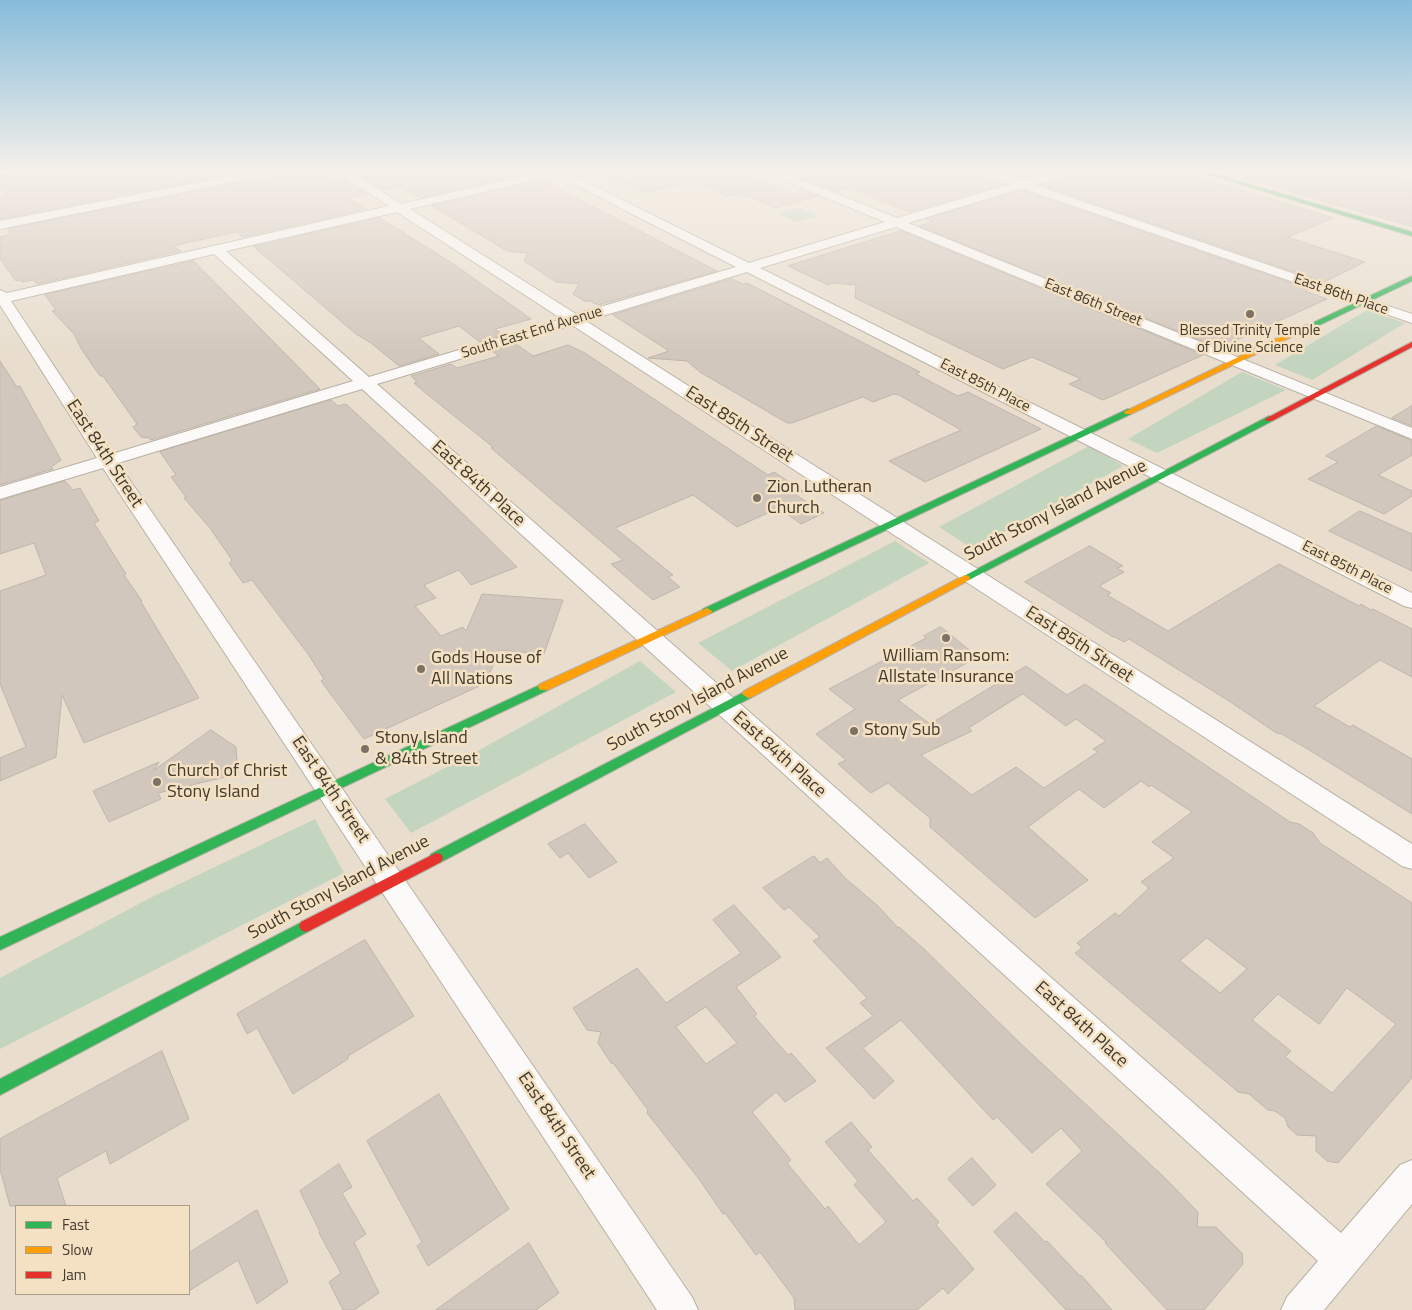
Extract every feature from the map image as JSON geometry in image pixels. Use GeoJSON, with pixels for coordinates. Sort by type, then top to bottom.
{"type":"FeatureCollection","features":[{"type":"Feature","properties":{"kind":"main road"},"geometry":{"type":"LineString","coordinates":[[0,944],[1412,278]]}},
{"type":"Feature","properties":{"kind":"main road","name":"South Stony Island Avenue"},"geometry":{"type":"LineString","coordinates":[[0,1087],[1412,344]]}},
{"type":"Feature","properties":{"kind":"street"},"geometry":{"type":"LineString","coordinates":[[1,297],[286,233]]}},
{"type":"Feature","properties":{"kind":"street","name":"East 85th Street"},"geometry":{"type":"LineString","coordinates":[[441,233],[1412,858]]}},
{"type":"Feature","properties":{"kind":"street","name":"East 85th Place"},"geometry":{"type":"LineString","coordinates":[[680,233],[1412,601]]}},
{"type":"Feature","properties":{"kind":"street","name":"South East End Avenue"},"geometry":{"type":"LineString","coordinates":[[0,493],[859,233]]}},
{"type":"Feature","properties":{"kind":"street","name":"East 86th Street"},"geometry":{"type":"LineString","coordinates":[[923,233],[1412,434]]}},
{"type":"Feature","properties":{"kind":"street","name":"East 86th Place"},"geometry":{"type":"LineString","coordinates":[[1164,233],[1412,320]]}},
{"type":"Feature","properties":{"kind":"street","name":"East 84th Place"},"geometry":{"type":"LineString","coordinates":[[216,249],[1343,1259]]}},
{"type":"Feature","properties":{"kind":"street","name":"East 84th Street"},"geometry":{"type":"LineString","coordinates":[[1,297],[108,461],[679,1310]]}},
{"type":"Feature","properties":{"kind":"street"},"geometry":{"type":"LineString","coordinates":[[1300,1310],[1412,1177]]}},
{"type":"Feature","properties":{"kind":"green space"},"geometry":{"type":"Polygon","coordinates":[[[1367,310],[1405,323],[1312,380],[1275,365],[1367,310]]]}},
{"type":"Feature","properties":{"kind":"green space"},"geometry":{"type":"Polygon","coordinates":[[[1242,372],[1286,390],[1157,453],[1128,439],[1242,372]]]}},
{"type":"Feature","properties":{"kind":"green space"},"geometry":{"type":"Polygon","coordinates":[[[1089,446],[1123,466],[973,549],[939,527],[1089,446]]]}},
{"type":"Feature","properties":{"kind":"green space"},"geometry":{"type":"Polygon","coordinates":[[[895,541],[929,563],[732,671],[698,643],[895,541]]]}},
{"type":"Feature","properties":{"kind":"green space"},"geometry":{"type":"Polygon","coordinates":[[[640,661],[676,692],[411,833],[385,799],[474,753],[640,661]]]}},
{"type":"Feature","properties":{"kind":"green space"},"geometry":{"type":"Polygon","coordinates":[[[315,819],[344,873],[0,1049],[0,978],[148,899],[315,819]]]}},
{"type":"Feature","properties":{"kind":"building"},"geometry":{"type":"Polygon","coordinates":[[[231,233],[173,246],[181,251],[37,284],[34,280],[16,281],[0,259],[0,237],[11,234],[231,233]]]}},
{"type":"Feature","properties":{"kind":"building"},"geometry":{"type":"Polygon","coordinates":[[[238,233],[260,233],[243,237],[238,233]]]}},
{"type":"Feature","properties":{"kind":"building"},"geometry":{"type":"Polygon","coordinates":[[[314,233],[404,233],[455,265],[531,319],[495,329],[503,335],[480,342],[459,326],[419,338],[439,354],[399,366],[371,343],[356,334],[254,247],[314,233]]]}},
{"type":"Feature","properties":{"kind":"building"},"geometry":{"type":"Polygon","coordinates":[[[477,233],[644,233],[717,271],[598,305],[590,301],[584,301],[573,294],[579,284],[556,282],[524,261],[528,253],[507,251],[477,233]]]}},
{"type":"Feature","properties":{"kind":"building"},"geometry":{"type":"Polygon","coordinates":[[[894,233],[906,233],[1203,355],[1103,400],[1069,384],[1081,379],[1032,357],[1003,369],[855,298],[856,285],[833,283],[828,285],[788,266],[894,233]]]}},
{"type":"Feature","properties":{"kind":"building"},"geometry":{"type":"Polygon","coordinates":[[[937,233],[1147,233],[1308,289],[1305,291],[1327,299],[1219,348],[937,233]]]}},
{"type":"Feature","properties":{"kind":"building"},"geometry":{"type":"Polygon","coordinates":[[[1181,233],[1297,233],[1287,237],[1365,262],[1324,282],[1181,233]]]}},
{"type":"Feature","properties":{"kind":"building"},"geometry":{"type":"Polygon","coordinates":[[[194,261],[320,389],[151,440],[141,437],[133,427],[137,424],[103,376],[100,376],[82,350],[74,334],[52,311],[56,310],[45,295],[194,261]]]}},
{"type":"Feature","properties":{"kind":"building"},"geometry":{"type":"Polygon","coordinates":[[[732,279],[743,284],[747,283],[920,372],[916,374],[958,396],[968,392],[1041,429],[925,482],[889,461],[961,430],[899,395],[894,394],[873,402],[863,397],[792,423],[787,423],[700,372],[687,361],[648,358],[669,351],[613,315],[732,279]]]}},
{"type":"Feature","properties":{"kind":"building"},"geometry":{"type":"Polygon","coordinates":[[[516,344],[533,356],[568,345],[585,353],[768,475],[774,472],[803,491],[796,495],[824,513],[801,524],[779,508],[737,527],[693,495],[615,528],[673,575],[668,577],[680,587],[653,600],[611,564],[623,560],[491,448],[493,447],[414,383],[417,382],[411,376],[451,364],[457,368],[499,356],[492,351],[516,344]]]}},
{"type":"Feature","properties":{"kind":"building"},"geometry":{"type":"Polygon","coordinates":[[[0,361],[17,387],[20,386],[61,460],[51,467],[53,469],[0,485],[0,361]]]}},
{"type":"Feature","properties":{"kind":"building"},"geometry":{"type":"Polygon","coordinates":[[[331,400],[338,406],[346,404],[442,493],[517,567],[471,585],[459,570],[424,585],[436,598],[415,606],[441,636],[463,627],[466,631],[482,594],[563,600],[544,654],[499,650],[486,683],[364,739],[321,681],[324,679],[308,654],[252,580],[243,583],[229,563],[232,560],[210,528],[184,498],[186,497],[171,477],[176,475],[160,452],[331,400]]]}},
{"type":"Feature","properties":{"kind":"building"},"geometry":{"type":"Polygon","coordinates":[[[1412,406],[1412,426],[1392,418],[1412,406]]]}},
{"type":"Feature","properties":{"kind":"building"},"geometry":{"type":"Polygon","coordinates":[[[1377,426],[1412,441],[1412,455],[1378,475],[1412,491],[1412,496],[1384,514],[1308,479],[1338,462],[1326,456],[1377,426]]]}},
{"type":"Feature","properties":{"kind":"building"},"geometry":{"type":"Polygon","coordinates":[[[65,481],[73,490],[80,488],[99,521],[94,523],[199,698],[84,743],[62,695],[56,757],[0,781],[0,758],[26,747],[0,684],[0,591],[46,575],[34,543],[0,554],[0,501],[65,481]]]}},
{"type":"Feature","properties":{"kind":"building"},"geometry":{"type":"Polygon","coordinates":[[[1360,511],[1412,534],[1412,571],[1329,531],[1360,511]]]}},
{"type":"Feature","properties":{"kind":"building"},"geometry":{"type":"Polygon","coordinates":[[[1090,546],[1123,566],[1117,568],[1124,572],[1099,586],[1111,593],[1107,595],[1168,631],[1279,564],[1359,606],[1361,604],[1371,610],[1373,609],[1412,629],[1412,677],[1380,660],[1314,706],[1350,727],[1353,725],[1412,759],[1412,814],[1311,751],[1280,733],[1278,734],[1129,639],[1124,642],[1113,637],[1025,582],[1090,546]]]}},
{"type":"Feature","properties":{"kind":"building"},"geometry":{"type":"Polygon","coordinates":[[[941,627],[978,657],[898,700],[930,724],[1026,666],[1067,695],[1085,684],[1290,822],[1299,824],[1313,833],[1320,843],[1412,903],[1412,1078],[1338,1163],[1327,1161],[1316,1151],[1316,1136],[1297,1135],[1288,1127],[1285,1118],[1275,1111],[1268,1110],[1249,1094],[1238,1092],[1075,953],[1082,948],[1077,943],[1115,913],[1119,916],[1149,888],[1141,882],[1174,858],[1152,842],[1192,812],[1151,785],[1149,787],[1141,781],[1104,808],[1079,789],[1028,827],[1088,880],[1035,918],[930,827],[930,818],[888,783],[871,793],[838,764],[846,760],[816,734],[855,709],[829,689],[926,638],[924,636],[941,627]],[[1023,694],[969,728],[972,731],[921,755],[972,795],[1016,767],[1044,788],[1098,752],[1093,749],[1106,741],[1076,719],[1066,726],[1023,694]],[[1207,938],[1180,961],[1220,993],[1247,969],[1207,938]],[[1347,988],[1319,1024],[1278,994],[1252,1020],[1291,1051],[1285,1057],[1332,1093],[1396,1024],[1347,988]]]}},
{"type":"Feature","properties":{"kind":"building","name":"Church of Christ Stony Island"},"geometry":{"type":"Polygon","coordinates":[[[211,730],[236,747],[238,774],[158,793],[161,799],[109,822],[93,791],[159,762],[154,770],[211,730]]]}},
{"type":"Feature","properties":{"kind":"building"},"geometry":{"type":"Polygon","coordinates":[[[585,824],[617,862],[589,878],[568,853],[560,858],[548,844],[585,824]]]}},
{"type":"Feature","properties":{"kind":"building"},"geometry":{"type":"Polygon","coordinates":[[[814,856],[820,863],[827,858],[845,878],[878,906],[898,928],[924,949],[1021,1044],[1165,1178],[1198,1212],[1197,1227],[1216,1227],[1242,1253],[1243,1264],[1204,1310],[1167,1310],[1106,1242],[1046,1184],[1082,1151],[1061,1128],[1032,1153],[997,1117],[993,1120],[901,1020],[863,1048],[894,1081],[874,1099],[826,1048],[873,1016],[860,1003],[867,998],[813,941],[820,937],[789,907],[784,910],[763,888],[814,856]]]}},
{"type":"Feature","properties":{"kind":"building"},"geometry":{"type":"Polygon","coordinates":[[[734,905],[781,957],[736,987],[757,1014],[754,1016],[788,1055],[791,1053],[816,1081],[785,1102],[776,1092],[752,1112],[791,1160],[787,1163],[825,1209],[828,1206],[859,1245],[886,1222],[854,1185],[858,1181],[825,1142],[851,1122],[872,1147],[868,1150],[913,1201],[917,1198],[939,1222],[936,1225],[974,1269],[948,1294],[943,1288],[917,1310],[795,1310],[794,1298],[760,1252],[756,1255],[725,1213],[723,1214],[699,1179],[647,1113],[648,1110],[614,1064],[611,1063],[598,1043],[601,1032],[587,1030],[573,1008],[637,968],[666,1003],[741,953],[713,920],[734,905]],[[706,1007],[676,1027],[706,1064],[737,1043],[706,1007]]]}},
{"type":"Feature","properties":{"kind":"building"},"geometry":{"type":"Polygon","coordinates":[[[365,940],[414,1016],[348,1056],[348,1059],[293,1094],[257,1028],[247,1034],[237,1014],[365,940]]]}},
{"type":"Feature","properties":{"kind":"building"},"geometry":{"type":"Polygon","coordinates":[[[162,1051],[189,1119],[110,1164],[106,1151],[57,1178],[66,1205],[10,1206],[0,1169],[0,1139],[162,1051]]]}},
{"type":"Feature","properties":{"kind":"building"},"geometry":{"type":"Polygon","coordinates":[[[439,1094],[509,1209],[428,1266],[417,1246],[422,1242],[367,1141],[439,1094]]]}},
{"type":"Feature","properties":{"kind":"building"},"geometry":{"type":"Polygon","coordinates":[[[972,1158],[996,1185],[973,1206],[948,1179],[972,1158]]]}},
{"type":"Feature","properties":{"kind":"building"},"geometry":{"type":"Polygon","coordinates":[[[339,1164],[352,1187],[342,1193],[366,1234],[354,1242],[379,1293],[354,1310],[343,1310],[329,1282],[341,1273],[319,1233],[300,1191],[339,1164]]]}},
{"type":"Feature","properties":{"kind":"building"},"geometry":{"type":"Polygon","coordinates":[[[257,1210],[288,1282],[257,1304],[238,1260],[190,1290],[190,1252],[257,1210]]]}},
{"type":"Feature","properties":{"kind":"building"},"geometry":{"type":"Polygon","coordinates":[[[1016,1212],[1081,1275],[1112,1310],[1066,1310],[994,1232],[1016,1212]]]}},
{"type":"Feature","properties":{"kind":"building"},"geometry":{"type":"Polygon","coordinates":[[[529,1243],[559,1293],[536,1310],[436,1310],[529,1243]]]}},
{"type":"Feature","properties":{"kind":"traffic: fast"},"geometry":{"type":"LineString","coordinates":[[1308,327],[1412,278]]}},
{"type":"Feature","properties":{"kind":"traffic: fast"},"geometry":{"type":"LineString","coordinates":[[707,611],[1128,412]]}},
{"type":"Feature","properties":{"kind":"traffic: fast"},"geometry":{"type":"LineString","coordinates":[[965,578],[1269,419]]}},
{"type":"Feature","properties":{"kind":"traffic: fast"},"geometry":{"type":"LineString","coordinates":[[0,944],[544,687]]}},
{"type":"Feature","properties":{"kind":"traffic: fast"},"geometry":{"type":"LineString","coordinates":[[436,858],[748,694]]}},
{"type":"Feature","properties":{"kind":"traffic: fast"},"geometry":{"type":"LineString","coordinates":[[0,1087],[306,926]]}},
{"type":"Feature","properties":{"kind":"traffic: slow"},"geometry":{"type":"LineString","coordinates":[[1128,412],[1308,327]]}},
{"type":"Feature","properties":{"kind":"traffic: slow"},"geometry":{"type":"LineString","coordinates":[[748,694],[965,578]]}},
{"type":"Feature","properties":{"kind":"traffic: slow"},"geometry":{"type":"LineString","coordinates":[[544,687],[707,611]]}},
{"type":"Feature","properties":{"kind":"traffic: jam"},"geometry":{"type":"LineString","coordinates":[[1269,419],[1412,344]]}},
{"type":"Feature","properties":{"kind":"traffic: jam"},"geometry":{"type":"LineString","coordinates":[[306,926],[436,858]]}},
{"type":"Feature","properties":{"kind":"place","name":"Blessed Trinity Temple of Divine Science"},"geometry":{"type":"Point","coordinates":[1250,314]}},
{"type":"Feature","properties":{"kind":"place","name":"Zion Lutheran Church"},"geometry":{"type":"Point","coordinates":[757,498]}},
{"type":"Feature","properties":{"kind":"place","name":"William Ransom: Allstate Insurance"},"geometry":{"type":"Point","coordinates":[946,638]}},
{"type":"Feature","properties":{"kind":"place","name":"Gods House of All Nations"},"geometry":{"type":"Point","coordinates":[421,669]}},
{"type":"Feature","properties":{"kind":"place","name":"Stony Sub"},"geometry":{"type":"Point","coordinates":[854,731]}},
{"type":"Feature","properties":{"kind":"place","name":"Stony Island & 84th Street"},"geometry":{"type":"Point","coordinates":[365,749]}},
{"type":"Feature","properties":{"kind":"place","name":"Church of Christ Stony Island"},"geometry":{"type":"Point","coordinates":[157,782]}}]}
